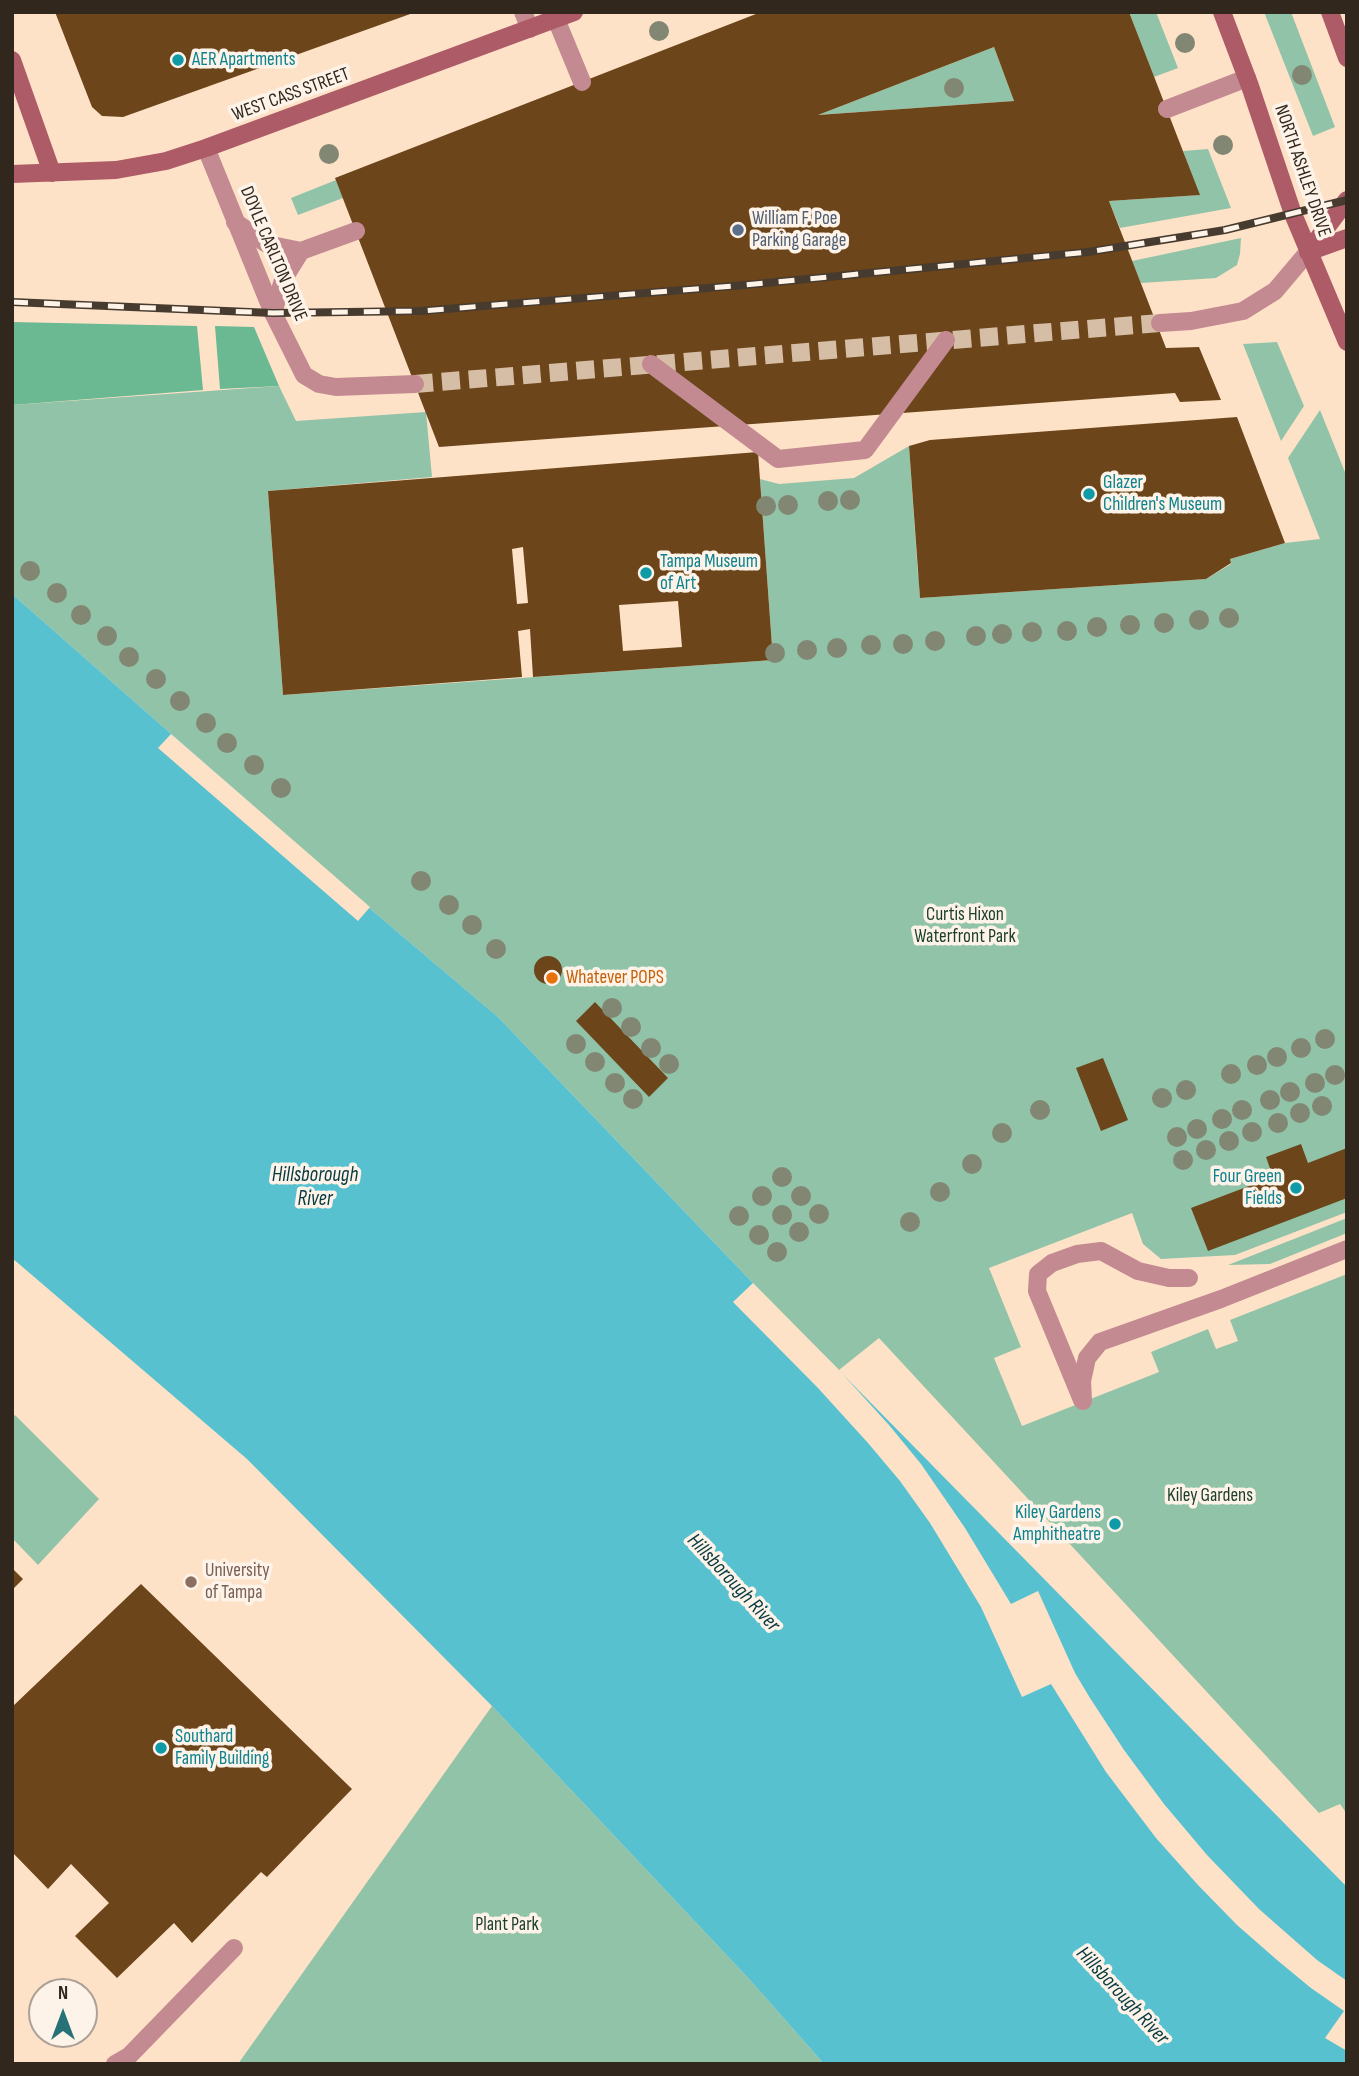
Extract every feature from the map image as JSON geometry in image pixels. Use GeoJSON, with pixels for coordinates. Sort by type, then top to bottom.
{"type":"FeatureCollection","features":[{"type":"Feature","properties":{"kind":"street","name":"WEST CASS STREET"},"geometry":{"type":"LineString","coordinates":[[12,174],[116,170],[166,161],[206,148],[526,21],[556,19],[574,12]]}},
{"type":"Feature","properties":{"kind":"street","name":"NORTH ASHLEY DRIVE"},"geometry":{"type":"LineString","coordinates":[[1222,12],[1293,214],[1347,342]]}},
{"type":"Feature","properties":{"kind":"street"},"geometry":{"type":"LineString","coordinates":[[1330,12],[1347,58]]}},
{"type":"Feature","properties":{"kind":"street"},"geometry":{"type":"LineString","coordinates":[[556,19],[582,82]]}},
{"type":"Feature","properties":{"kind":"street"},"geometry":{"type":"LineString","coordinates":[[12,60],[52,173]]}},
{"type":"Feature","properties":{"kind":"street"},"geometry":{"type":"LineString","coordinates":[[1167,109],[1247,78]]}},
{"type":"Feature","properties":{"kind":"street","name":"DOYLE CARLTON DRIVE"},"geometry":{"type":"LineString","coordinates":[[206,148],[273,313],[304,375],[318,384],[336,387],[415,384]]}},
{"type":"Feature","properties":{"kind":"street"},"geometry":{"type":"LineString","coordinates":[[1160,323],[1191,321],[1243,311],[1275,291],[1347,200]]}},
{"type":"Feature","properties":{"kind":"street"},"geometry":{"type":"LineString","coordinates":[[235,222],[268,244],[301,251],[356,231]]}},
{"type":"Feature","properties":{"kind":"street"},"geometry":{"type":"LineString","coordinates":[[1308,251],[1347,238]]}},
{"type":"Feature","properties":{"kind":"street"},"geometry":{"type":"LineString","coordinates":[[273,313],[283,280],[301,251]]}},
{"type":"Feature","properties":{"kind":"street"},"geometry":{"type":"LineString","coordinates":[[651,364],[778,459],[865,450],[946,340]]}},
{"type":"Feature","properties":{"kind":"street"},"geometry":{"type":"LineString","coordinates":[[1189,1278],[1169,1278],[1138,1271],[1101,1251],[1077,1254],[1052,1263],[1038,1274],[1037,1291],[1083,1401],[1082,1381],[1087,1358],[1100,1342],[1221,1299],[1347,1249]]}},
{"type":"Feature","properties":{"kind":"street"},"geometry":{"type":"LineString","coordinates":[[115,2064],[130,2056],[234,1948]]}},
{"type":"Feature","properties":{"kind":"green space"},"geometry":{"type":"Polygon","coordinates":[[[1129,12],[1156,12],[1178,68],[1154,77],[1129,12]]]}},
{"type":"Feature","properties":{"kind":"green space"},"geometry":{"type":"Polygon","coordinates":[[[1264,12],[1291,12],[1335,127],[1313,136],[1264,12]]]}},
{"type":"Feature","properties":{"kind":"green space"},"geometry":{"type":"Polygon","coordinates":[[[994,47],[1014,101],[818,115],[994,47]]]}},
{"type":"Feature","properties":{"kind":"green space"},"geometry":{"type":"Polygon","coordinates":[[[1208,149],[1231,208],[1120,228],[1109,201],[1199,195],[1183,151],[1208,149]]]}},
{"type":"Feature","properties":{"kind":"green space"},"geometry":{"type":"Polygon","coordinates":[[[336,180],[343,198],[298,215],[291,198],[336,180]]]}},
{"type":"Feature","properties":{"kind":"green space"},"geometry":{"type":"Polygon","coordinates":[[[1241,238],[1237,265],[1216,278],[1141,283],[1132,261],[1241,238]]]}},
{"type":"Feature","properties":{"kind":"green space"},"geometry":{"type":"Polygon","coordinates":[[[12,322],[197,326],[203,390],[12,405],[12,322]]]}},
{"type":"Feature","properties":{"kind":"green space"},"geometry":{"type":"Polygon","coordinates":[[[215,326],[254,327],[279,386],[220,389],[215,326]]]}},
{"type":"Feature","properties":{"kind":"green space"},"geometry":{"type":"Polygon","coordinates":[[[1277,342],[1304,406],[1281,441],[1243,344],[1277,342]]]}},
{"type":"Feature","properties":{"kind":"green space","name":"Curtis Hixon Waterfront Park"},"geometry":{"type":"Polygon","coordinates":[[[279,386],[296,421],[426,412],[432,477],[268,491],[283,695],[773,660],[760,479],[779,484],[854,478],[909,446],[918,575],[922,585],[919,585],[920,598],[1206,579],[1231,564],[1230,559],[1285,543],[1320,539],[1288,458],[1320,410],[1347,477],[1347,1212],[1235,1255],[1161,1259],[1143,1244],[1132,1213],[989,1268],[1021,1347],[994,1358],[1022,1426],[1159,1372],[1151,1352],[1208,1329],[1216,1349],[1238,1341],[1230,1320],[1347,1274],[1347,1814],[1340,1804],[1319,1813],[879,1338],[839,1370],[498,1017],[374,912],[12,594],[12,405],[279,386]]]}},
{"type":"Feature","properties":{"kind":"green space"},"geometry":{"type":"Polygon","coordinates":[[[1347,1218],[1347,1233],[1270,1264],[1228,1265],[1347,1218]]]}},
{"type":"Feature","properties":{"kind":"green space"},"geometry":{"type":"Polygon","coordinates":[[[15,1415],[99,1499],[38,1565],[12,1538],[12,1418],[15,1415]]]}},
{"type":"Feature","properties":{"kind":"green space","name":"Plant Park"},"geometry":{"type":"Polygon","coordinates":[[[492,1706],[750,1980],[824,2064],[238,2064],[492,1706]]]}},
{"type":"Feature","properties":{"kind":"water","name":"Hillsborough River"},"geometry":{"type":"Polygon","coordinates":[[[12,594],[374,912],[498,1017],[753,1283],[1347,1887],[1347,2064],[824,2064],[750,1980],[492,1706],[247,1459],[12,1258],[12,594]]]}},
{"type":"Feature","properties":{"kind":"pier"},"geometry":{"type":"Polygon","coordinates":[[[171,734],[370,907],[358,921],[158,748],[171,734]]]}},
{"type":"Feature","properties":{"kind":"pier"},"geometry":{"type":"Polygon","coordinates":[[[753,1283],[839,1370],[921,1464],[965,1528],[1011,1604],[1038,1591],[1075,1673],[1090,1698],[1164,1804],[1207,1855],[1259,1909],[1317,1960],[1347,1981],[1347,2051],[1325,2038],[1344,2011],[1277,1960],[1237,1925],[1198,1885],[1156,1838],[1106,1772],[1051,1684],[1022,1697],[981,1607],[930,1523],[900,1481],[818,1388],[733,1302],[753,1283]]]}},
{"type":"Feature","properties":{"kind":"building","name":"AER Apartments"},"geometry":{"type":"Polygon","coordinates":[[[55,12],[413,13],[123,117],[102,116],[92,107],[55,12]]]}},
{"type":"Feature","properties":{"kind":"building","name":"William F. Poe Parking Garage"},"geometry":{"type":"Polygon","coordinates":[[[761,12],[1129,12],[1200,195],[1109,201],[1166,348],[1199,347],[1221,400],[1180,402],[1175,393],[439,447],[335,178],[761,12]],[[994,47],[818,115],[1014,101],[994,47]]]}},
{"type":"Feature","properties":{"kind":"building","name":"Glazer Children's Museum"},"geometry":{"type":"Polygon","coordinates":[[[1237,417],[1285,543],[1230,559],[1231,563],[1206,579],[920,598],[909,446],[930,440],[1237,417]]]}},
{"type":"Feature","properties":{"kind":"building","name":"Tampa Museum of Art"},"geometry":{"type":"Polygon","coordinates":[[[758,452],[773,660],[533,677],[530,629],[518,631],[522,677],[283,695],[268,491],[758,452]],[[523,547],[512,549],[517,604],[528,603],[523,547]],[[678,601],[619,605],[623,651],[682,647],[678,601]]]}},
{"type":"Feature","properties":{"kind":"building"},"geometry":{"type":"Polygon","coordinates":[[[548,956],[558,960],[562,970],[558,980],[548,984],[538,980],[534,970],[538,960],[548,956]]]}},
{"type":"Feature","properties":{"kind":"building"},"geometry":{"type":"Polygon","coordinates":[[[595,1002],[668,1078],[649,1097],[576,1021],[595,1002]]]}},
{"type":"Feature","properties":{"kind":"building"},"geometry":{"type":"Polygon","coordinates":[[[1103,1058],[1128,1120],[1101,1131],[1076,1068],[1103,1058]]]}},
{"type":"Feature","properties":{"kind":"building","name":"Four Green Fields"},"geometry":{"type":"Polygon","coordinates":[[[1301,1144],[1308,1163],[1347,1148],[1347,1198],[1208,1251],[1191,1208],[1273,1177],[1266,1157],[1301,1144]]]}},
{"type":"Feature","properties":{"kind":"building"},"geometry":{"type":"Polygon","coordinates":[[[12,1568],[23,1579],[12,1590],[12,1568]]]}},
{"type":"Feature","properties":{"kind":"building","name":"Southard Family Building"},"geometry":{"type":"Polygon","coordinates":[[[141,1584],[352,1789],[267,1877],[261,1872],[192,1943],[174,1923],[117,1978],[75,1936],[109,1903],[71,1864],[48,1889],[12,1852],[12,1707],[141,1584]]]}},
{"type":"Feature","properties":{"kind":"tunnel"},"geometry":{"type":"LineString","coordinates":[[415,384],[1160,323]]}},
{"type":"Feature","properties":{"kind":"railway"},"geometry":{"type":"LineString","coordinates":[[12,302],[273,313],[421,311],[745,285],[1088,252],[1225,230],[1347,200]]}},
{"type":"Feature","properties":{"kind":"place","name":"AER Apartments"},"geometry":{"type":"Point","coordinates":[178,60]}},
{"type":"Feature","properties":{"kind":"place","name":"William F. Poe Parking Garage"},"geometry":{"type":"Point","coordinates":[738,230]}},
{"type":"Feature","properties":{"kind":"place","name":"Glazer Children's Museum"},"geometry":{"type":"Point","coordinates":[1089,494]}},
{"type":"Feature","properties":{"kind":"place","name":"Tampa Museum of Art"},"geometry":{"type":"Point","coordinates":[646,573]}},
{"type":"Feature","properties":{"kind":"place","name":"Whatever POPS"},"geometry":{"type":"Point","coordinates":[552,978]}},
{"type":"Feature","properties":{"kind":"place","name":"Four Green Fields"},"geometry":{"type":"Point","coordinates":[1296,1188]}},
{"type":"Feature","properties":{"kind":"place","name":"Kiley Gardens Amphitheatre"},"geometry":{"type":"Point","coordinates":[1115,1524]}},
{"type":"Feature","properties":{"kind":"place","name":"University of Tampa"},"geometry":{"type":"Point","coordinates":[191,1582]}},
{"type":"Feature","properties":{"kind":"place","name":"Southard Family Building"},"geometry":{"type":"Point","coordinates":[161,1748]}},
{"type":"Feature","properties":{"kind":"park label","name":"Kiley Gardens"},"geometry":{"type":"Point","coordinates":[1210,1496]}}]}
